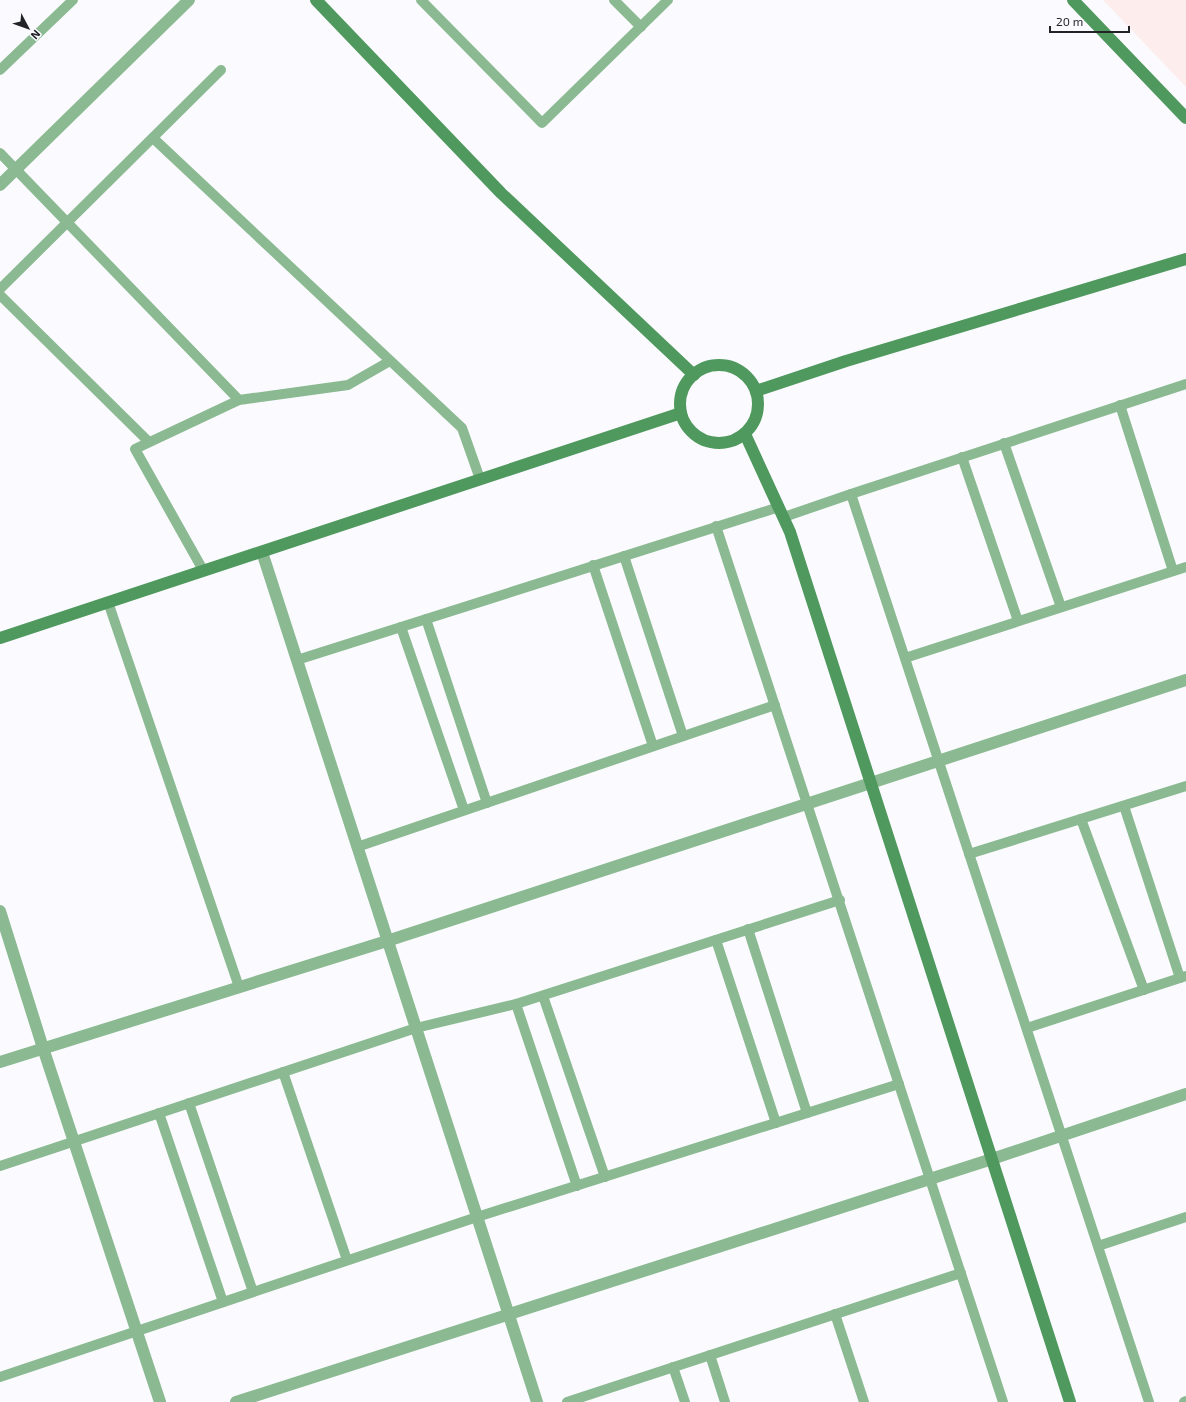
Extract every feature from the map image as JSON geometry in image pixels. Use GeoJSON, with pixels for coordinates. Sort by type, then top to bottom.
{"type":"FeatureCollection","features":[{"type":"Feature","properties":{"kind":"street"},"geometry":{"type":"LineString","coordinates":[[0,185],[189,0]]}},
{"type":"Feature","properties":{"kind":"street"},"geometry":{"type":"LineString","coordinates":[[316,0],[501,193],[694,375]]}},
{"type":"Feature","properties":{"kind":"street"},"geometry":{"type":"LineString","coordinates":[[1072,0],[1186,118]]}},
{"type":"Feature","properties":{"kind":"street"},"geometry":{"type":"LineString","coordinates":[[756,391],[846,361],[1186,259]]}},
{"type":"Feature","properties":{"kind":"street"},"geometry":{"type":"LineString","coordinates":[[722,365],[731,367],[749,379],[756,391],[758,407],[754,422],[745,434],[731,441],[716,444],[704,441],[690,430],[681,413],[680,402],[683,390],[694,375],[706,368],[722,365]]}},
{"type":"Feature","properties":{"kind":"street"},"geometry":{"type":"LineString","coordinates":[[0,638],[681,413]]}},
{"type":"Feature","properties":{"kind":"street"},"geometry":{"type":"LineString","coordinates":[[745,434],[790,532],[1070,1402]]}},
{"type":"Feature","properties":{"kind":"street"},"geometry":{"type":"LineString","coordinates":[[262,552],[537,1402]]}},
{"type":"Feature","properties":{"kind":"street"},"geometry":{"type":"LineString","coordinates":[[0,1062],[388,941],[1186,680]]}},
{"type":"Feature","properties":{"kind":"street"},"geometry":{"type":"LineString","coordinates":[[1,918],[160,1402]]}},
{"type":"Feature","properties":{"kind":"street"},"geometry":{"type":"LineString","coordinates":[[236,1402],[1186,1094]]}},
{"type":"Feature","properties":{"kind":"lane"},"geometry":{"type":"LineString","coordinates":[[2,63],[72,0]]}},
{"type":"Feature","properties":{"kind":"lane"},"geometry":{"type":"LineString","coordinates":[[422,0],[542,123],[668,0]]}},
{"type":"Feature","properties":{"kind":"lane"},"geometry":{"type":"LineString","coordinates":[[614,0],[641,27]]}},
{"type":"Feature","properties":{"kind":"lane"},"geometry":{"type":"LineString","coordinates":[[0,289],[221,70]]}},
{"type":"Feature","properties":{"kind":"lane"},"geometry":{"type":"LineString","coordinates":[[153,138],[462,428],[480,479]]}},
{"type":"Feature","properties":{"kind":"lane"},"geometry":{"type":"LineString","coordinates":[[0,153],[239,400]]}},
{"type":"Feature","properties":{"kind":"lane"},"geometry":{"type":"LineString","coordinates":[[0,294],[149,442]]}},
{"type":"Feature","properties":{"kind":"lane"},"geometry":{"type":"LineString","coordinates":[[203,570],[135,449],[239,400],[348,385],[390,361]]}},
{"type":"Feature","properties":{"kind":"lane"},"geometry":{"type":"LineString","coordinates":[[297,660],[716,526],[781,512],[851,494],[1186,384]]}},
{"type":"Feature","properties":{"kind":"lane"},"geometry":{"type":"LineString","coordinates":[[1120,405],[1173,571]]}},
{"type":"Feature","properties":{"kind":"lane"},"geometry":{"type":"LineString","coordinates":[[1004,443],[1061,607]]}},
{"type":"Feature","properties":{"kind":"lane"},"geometry":{"type":"LineString","coordinates":[[962,457],[1018,621]]}},
{"type":"Feature","properties":{"kind":"lane"},"geometry":{"type":"LineString","coordinates":[[851,494],[1149,1402]]}},
{"type":"Feature","properties":{"kind":"lane"},"geometry":{"type":"LineString","coordinates":[[716,526],[840,900],[1003,1402]]}},
{"type":"Feature","properties":{"kind":"lane"},"geometry":{"type":"LineString","coordinates":[[624,556],[683,736]]}},
{"type":"Feature","properties":{"kind":"lane"},"geometry":{"type":"LineString","coordinates":[[593,565],[653,746]]}},
{"type":"Feature","properties":{"kind":"lane"},"geometry":{"type":"LineString","coordinates":[[905,658],[1186,567]]}},
{"type":"Feature","properties":{"kind":"lane"},"geometry":{"type":"LineString","coordinates":[[108,602],[239,987]]}},
{"type":"Feature","properties":{"kind":"lane"},"geometry":{"type":"LineString","coordinates":[[426,619],[487,803]]}},
{"type":"Feature","properties":{"kind":"lane"},"geometry":{"type":"LineString","coordinates":[[401,627],[464,810]]}},
{"type":"Feature","properties":{"kind":"lane"},"geometry":{"type":"LineString","coordinates":[[357,846],[775,705]]}},
{"type":"Feature","properties":{"kind":"lane"},"geometry":{"type":"LineString","coordinates":[[970,854],[1186,786]]}},
{"type":"Feature","properties":{"kind":"lane"},"geometry":{"type":"LineString","coordinates":[[1027,1028],[1183,977],[1124,806]]}},
{"type":"Feature","properties":{"kind":"lane"},"geometry":{"type":"LineString","coordinates":[[1080,819],[1144,990]]}},
{"type":"Feature","properties":{"kind":"lane"},"geometry":{"type":"LineString","coordinates":[[0,1166],[416,1028],[543,996],[840,900]]}},
{"type":"Feature","properties":{"kind":"lane"},"geometry":{"type":"LineString","coordinates":[[748,929],[808,1113]]}},
{"type":"Feature","properties":{"kind":"lane"},"geometry":{"type":"LineString","coordinates":[[716,940],[776,1123]]}},
{"type":"Feature","properties":{"kind":"lane"},"geometry":{"type":"LineString","coordinates":[[543,996],[606,1177]]}},
{"type":"Feature","properties":{"kind":"lane"},"geometry":{"type":"LineString","coordinates":[[516,1004],[577,1186]]}},
{"type":"Feature","properties":{"kind":"lane"},"geometry":{"type":"LineString","coordinates":[[283,1072],[347,1260]]}},
{"type":"Feature","properties":{"kind":"lane"},"geometry":{"type":"LineString","coordinates":[[0,1376],[477,1217],[899,1084]]}},
{"type":"Feature","properties":{"kind":"lane"},"geometry":{"type":"LineString","coordinates":[[189,1103],[253,1292]]}},
{"type":"Feature","properties":{"kind":"lane"},"geometry":{"type":"LineString","coordinates":[[160,1113],[223,1302]]}},
{"type":"Feature","properties":{"kind":"lane"},"geometry":{"type":"LineString","coordinates":[[1098,1246],[1186,1217]]}},
{"type":"Feature","properties":{"kind":"lane"},"geometry":{"type":"LineString","coordinates":[[567,1402],[961,1273]]}},
{"type":"Feature","properties":{"kind":"lane"},"geometry":{"type":"LineString","coordinates":[[835,1314],[864,1402]]}},
{"type":"Feature","properties":{"kind":"lane"},"geometry":{"type":"LineString","coordinates":[[710,1355],[725,1402]]}},
{"type":"Feature","properties":{"kind":"lane"},"geometry":{"type":"LineString","coordinates":[[673,1367],[685,1402]]}},
{"type":"Feature","properties":{"kind":"shaded area"},"geometry":{"type":"Polygon","coordinates":[[[1103,0],[1186,0],[1186,87],[1103,0]]]}}]}
